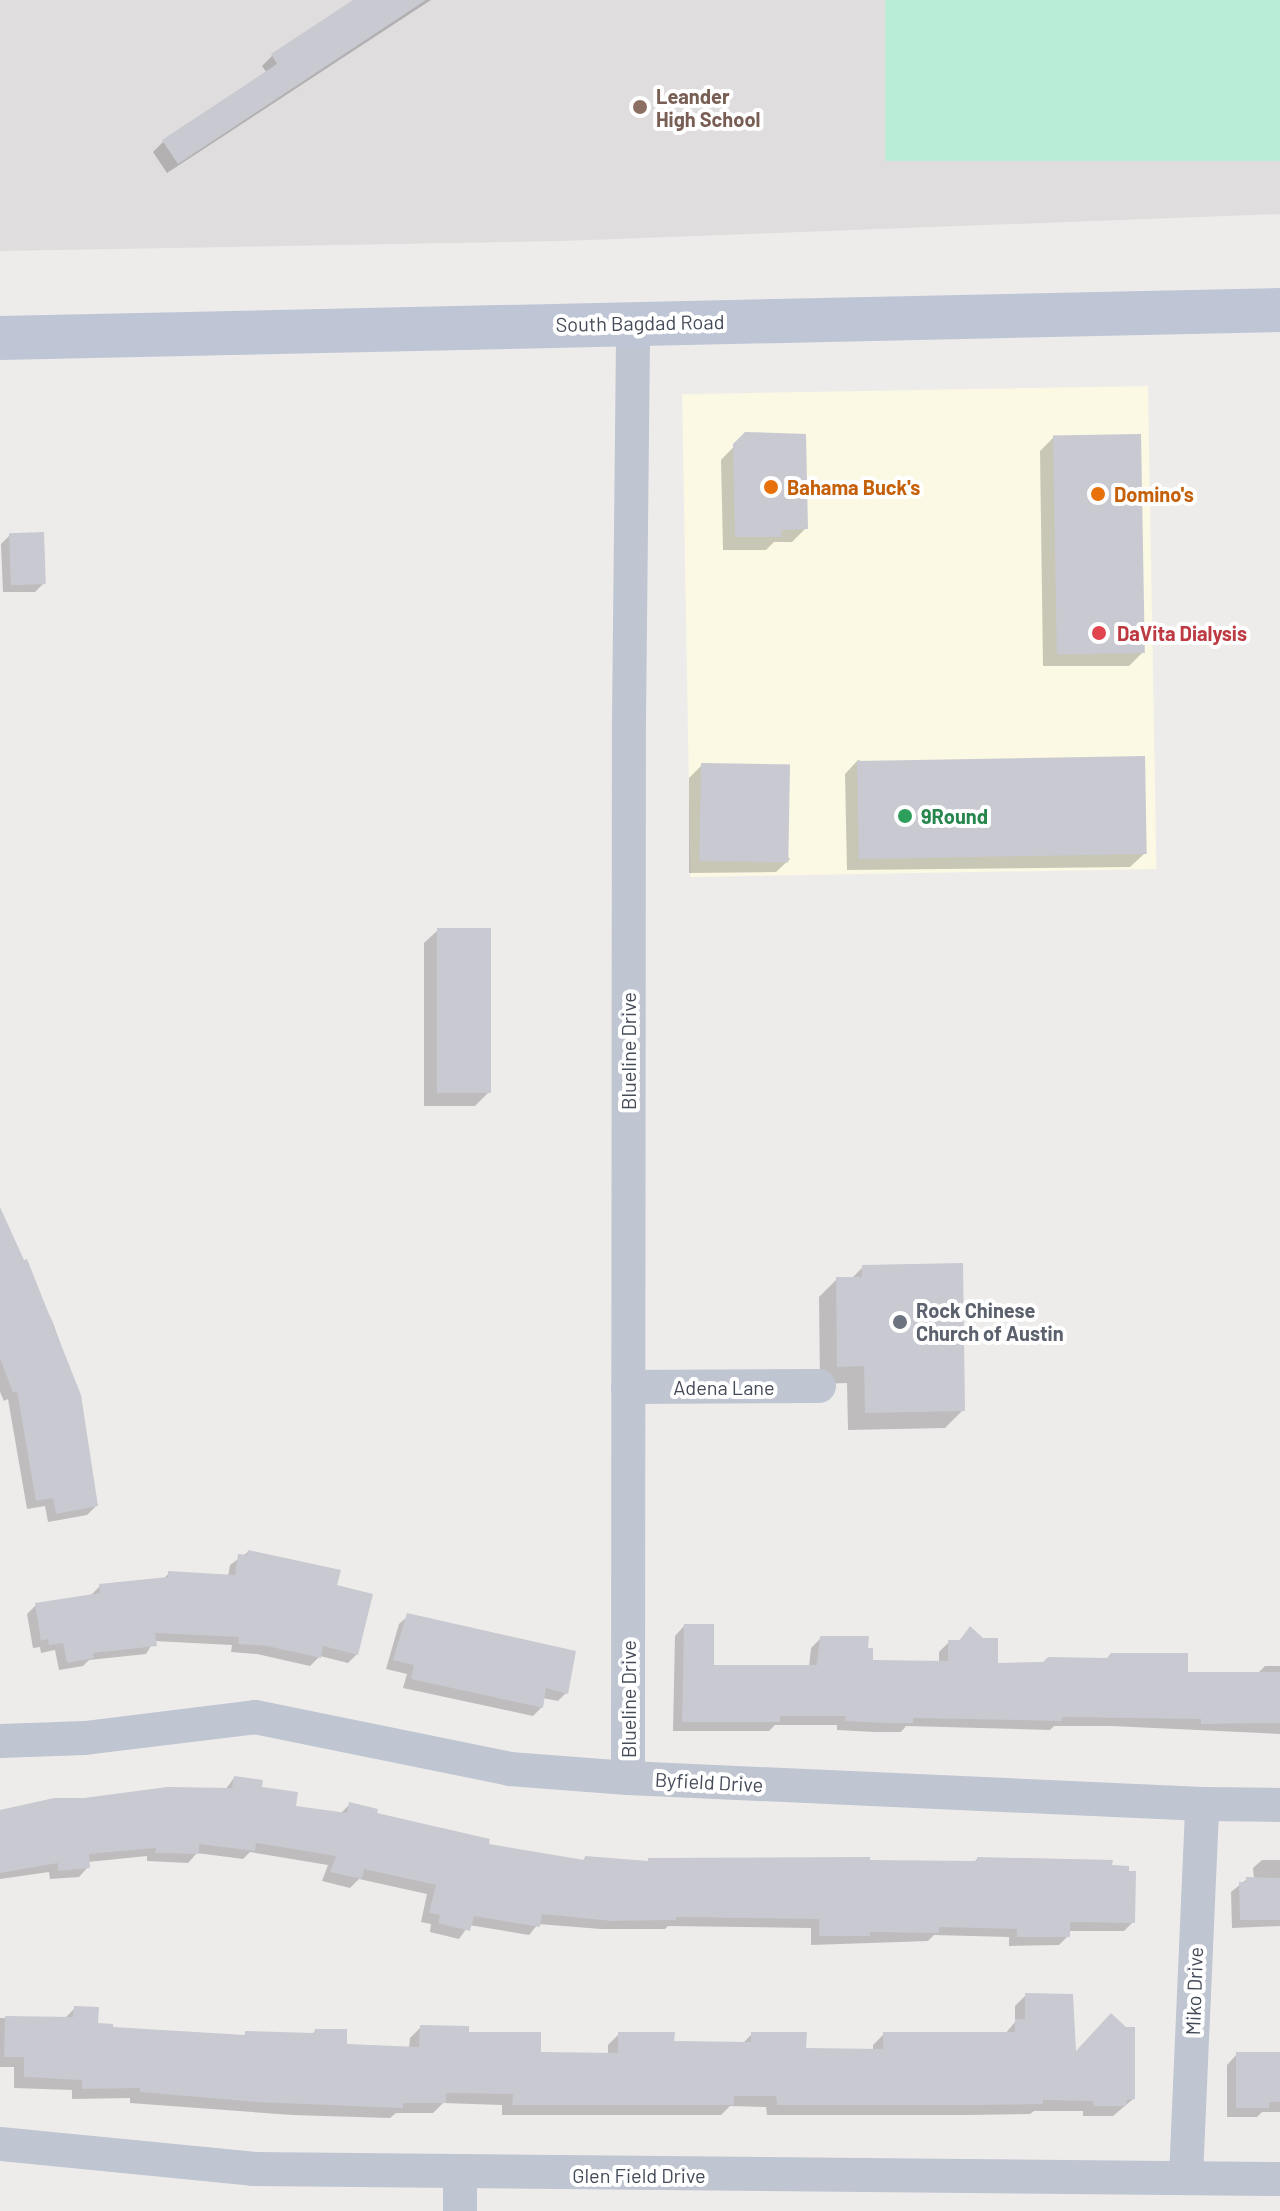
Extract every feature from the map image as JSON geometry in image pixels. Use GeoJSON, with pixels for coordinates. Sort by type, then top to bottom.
{"type":"FeatureCollection","features":[{"type":"Feature","properties":{"kind":"main road","name":"South Bagdad Road"},"geometry":{"type":"LineString","coordinates":[[0,338],[1280,310]]}},
{"type":"Feature","properties":{"kind":"street","name":"Blueline Drive"},"geometry":{"type":"LineString","coordinates":[[628,1778],[633,324]]}},
{"type":"Feature","properties":{"kind":"street","name":"Adena Lane"},"geometry":{"type":"LineString","coordinates":[[628,1387],[819,1386]]}},
{"type":"Feature","properties":{"kind":"street","name":"Byfield Drive"},"geometry":{"type":"LineString","coordinates":[[0,1741],[85,1738],[255,1717],[510,1769],[628,1778],[1280,1805]]}},
{"type":"Feature","properties":{"kind":"street","name":"Miko Drive"},"geometry":{"type":"LineString","coordinates":[[1186,2177],[1202,1804]]}},
{"type":"Feature","properties":{"kind":"street","name":"Glen Field Drive"},"geometry":{"type":"LineString","coordinates":[[0,2144],[253,2169],[460,2174],[1280,2179]]}},
{"type":"Feature","properties":{"kind":"street"},"geometry":{"type":"LineString","coordinates":[[460,2174],[460,2211]]}},
{"type":"Feature","properties":{"kind":"shaded area","name":"Leander High School"},"geometry":{"type":"Polygon","coordinates":[[[0,0],[1280,0],[1280,214],[561,241],[0,251],[0,0]]]}},
{"type":"Feature","properties":{"kind":"shaded area"},"geometry":{"type":"Polygon","coordinates":[[[1148,386],[1156,869],[691,877],[682,394],[1148,386]]]}},
{"type":"Feature","properties":{"kind":"green space"},"geometry":{"type":"Polygon","coordinates":[[[885,0],[1280,0],[1280,161],[885,161],[885,0]]]}},
{"type":"Feature","properties":{"kind":"building"},"geometry":{"type":"Polygon","coordinates":[[[353,0],[426,0],[178,164],[162,140],[277,64],[271,54],[353,0]]]}},
{"type":"Feature","properties":{"kind":"building","name":"Bahama Buck's"},"geometry":{"type":"Polygon","coordinates":[[[745,432],[806,434],[808,529],[782,530],[782,537],[735,537],[733,444],[745,432]]]}},
{"type":"Feature","properties":{"kind":"building"},"geometry":{"type":"Polygon","coordinates":[[[1141,434],[1145,653],[1057,655],[1053,436],[1141,434]]]}},
{"type":"Feature","properties":{"kind":"building"},"geometry":{"type":"Polygon","coordinates":[[[44,532],[46,584],[11,585],[9,533],[44,532]]]}},
{"type":"Feature","properties":{"kind":"building"},"geometry":{"type":"Polygon","coordinates":[[[1145,756],[1147,854],[859,859],[857,761],[1145,756]]]}},
{"type":"Feature","properties":{"kind":"building"},"geometry":{"type":"Polygon","coordinates":[[[701,763],[790,765],[788,863],[699,861],[701,763]]]}},
{"type":"Feature","properties":{"kind":"building"},"geometry":{"type":"Polygon","coordinates":[[[437,928],[491,928],[491,1093],[437,1093],[437,928]]]}},
{"type":"Feature","properties":{"kind":"building"},"geometry":{"type":"Polygon","coordinates":[[[0,1207],[24,1260],[27,1259],[81,1395],[98,1506],[56,1514],[53,1498],[36,1501],[17,1391],[13,1393],[0,1358],[0,1207]]]}},
{"type":"Feature","properties":{"kind":"building","name":"Rock Chinese Church of Austin"},"geometry":{"type":"Polygon","coordinates":[[[963,1263],[965,1411],[865,1413],[864,1366],[837,1367],[836,1277],[862,1277],[862,1265],[963,1263]]]}},
{"type":"Feature","properties":{"kind":"building"},"geometry":{"type":"Polygon","coordinates":[[[248,1550],[341,1570],[337,1585],[373,1594],[358,1655],[323,1646],[321,1658],[267,1646],[238,1644],[239,1637],[155,1633],[157,1646],[93,1653],[94,1658],[67,1663],[63,1643],[49,1645],[48,1639],[41,1641],[35,1603],[100,1593],[99,1584],[168,1577],[168,1571],[235,1575],[238,1554],[247,1555],[248,1550]]]}},
{"type":"Feature","properties":{"kind":"building"},"geometry":{"type":"Polygon","coordinates":[[[407,1613],[576,1651],[568,1694],[546,1688],[543,1708],[411,1679],[414,1665],[393,1660],[407,1613]]]}},
{"type":"Feature","properties":{"kind":"building"},"geometry":{"type":"Polygon","coordinates":[[[684,1624],[714,1624],[714,1665],[817,1665],[820,1636],[869,1636],[868,1648],[873,1648],[873,1660],[948,1661],[948,1640],[960,1640],[970,1626],[983,1638],[998,1638],[998,1663],[1043,1662],[1048,1657],[1107,1658],[1111,1653],[1188,1653],[1188,1672],[1280,1672],[1280,1723],[1201,1724],[1201,1719],[1062,1717],[1062,1721],[913,1718],[913,1723],[886,1723],[845,1721],[846,1716],[780,1716],[780,1722],[682,1722],[684,1624]]]}},
{"type":"Feature","properties":{"kind":"building"},"geometry":{"type":"Polygon","coordinates":[[[234,1776],[263,1780],[262,1787],[298,1792],[296,1806],[347,1813],[349,1802],[378,1809],[377,1813],[490,1839],[489,1844],[584,1860],[585,1856],[648,1861],[648,1858],[870,1857],[870,1860],[977,1861],[977,1857],[1113,1860],[1112,1865],[1129,1866],[1129,1871],[1136,1871],[1135,1923],[1070,1922],[1070,1937],[1017,1937],[1017,1929],[939,1927],[939,1933],[870,1932],[870,1936],[819,1936],[819,1919],[676,1917],[676,1920],[612,1921],[542,1914],[540,1927],[474,1916],[470,1931],[438,1923],[440,1915],[429,1913],[436,1885],[364,1869],[362,1879],[330,1872],[336,1856],[256,1843],[255,1851],[199,1844],[199,1854],[155,1853],[156,1848],[89,1854],[90,1868],[58,1871],[58,1863],[0,1873],[0,1810],[54,1798],[84,1798],[167,1787],[232,1788],[234,1776]]]}},
{"type":"Feature","properties":{"kind":"building"},"geometry":{"type":"Polygon","coordinates":[[[1246,1877],[1280,1878],[1280,1920],[1240,1920],[1239,1882],[1246,1882],[1246,1877]]]}},
{"type":"Feature","properties":{"kind":"building"},"geometry":{"type":"Polygon","coordinates":[[[1025,1993],[1073,1994],[1076,2051],[1111,2013],[1126,2027],[1135,2027],[1135,2099],[1127,2100],[1126,2106],[1094,2106],[1093,2101],[1043,2100],[1043,2104],[777,2105],[776,2096],[734,2096],[734,2105],[512,2105],[513,2094],[446,2093],[446,2103],[403,2103],[403,2108],[376,2107],[256,2102],[140,2092],[140,2088],[82,2089],[82,2080],[24,2077],[24,2057],[4,2057],[5,2016],[73,2017],[74,2006],[99,2007],[98,2023],[113,2024],[113,2027],[245,2035],[245,2031],[314,2033],[315,2029],[347,2029],[347,2044],[419,2047],[420,2025],[469,2026],[469,2032],[541,2032],[541,2052],[618,2053],[618,2032],[675,2032],[674,2041],[751,2042],[751,2032],[807,2032],[806,2048],[883,2049],[883,2032],[1015,2032],[1015,2019],[1025,2019],[1025,1993]]]}},
{"type":"Feature","properties":{"kind":"building"},"geometry":{"type":"Polygon","coordinates":[[[1236,2052],[1280,2052],[1280,2102],[1269,2102],[1269,2108],[1236,2108],[1236,2052]]]}},
{"type":"Feature","properties":{"kind":"place","name":"Leander High School"},"geometry":{"type":"Point","coordinates":[640,107]}},
{"type":"Feature","properties":{"kind":"place","name":"Bahama Buck's"},"geometry":{"type":"Point","coordinates":[771,487]}},
{"type":"Feature","properties":{"kind":"place","name":"Domino's"},"geometry":{"type":"Point","coordinates":[1098,494]}},
{"type":"Feature","properties":{"kind":"place","name":"DaVita Dialysis"},"geometry":{"type":"Point","coordinates":[1099,633]}},
{"type":"Feature","properties":{"kind":"place","name":"9Round"},"geometry":{"type":"Point","coordinates":[905,816]}},
{"type":"Feature","properties":{"kind":"place","name":"Rock Chinese Church of Austin"},"geometry":{"type":"Point","coordinates":[900,1322]}}]}
